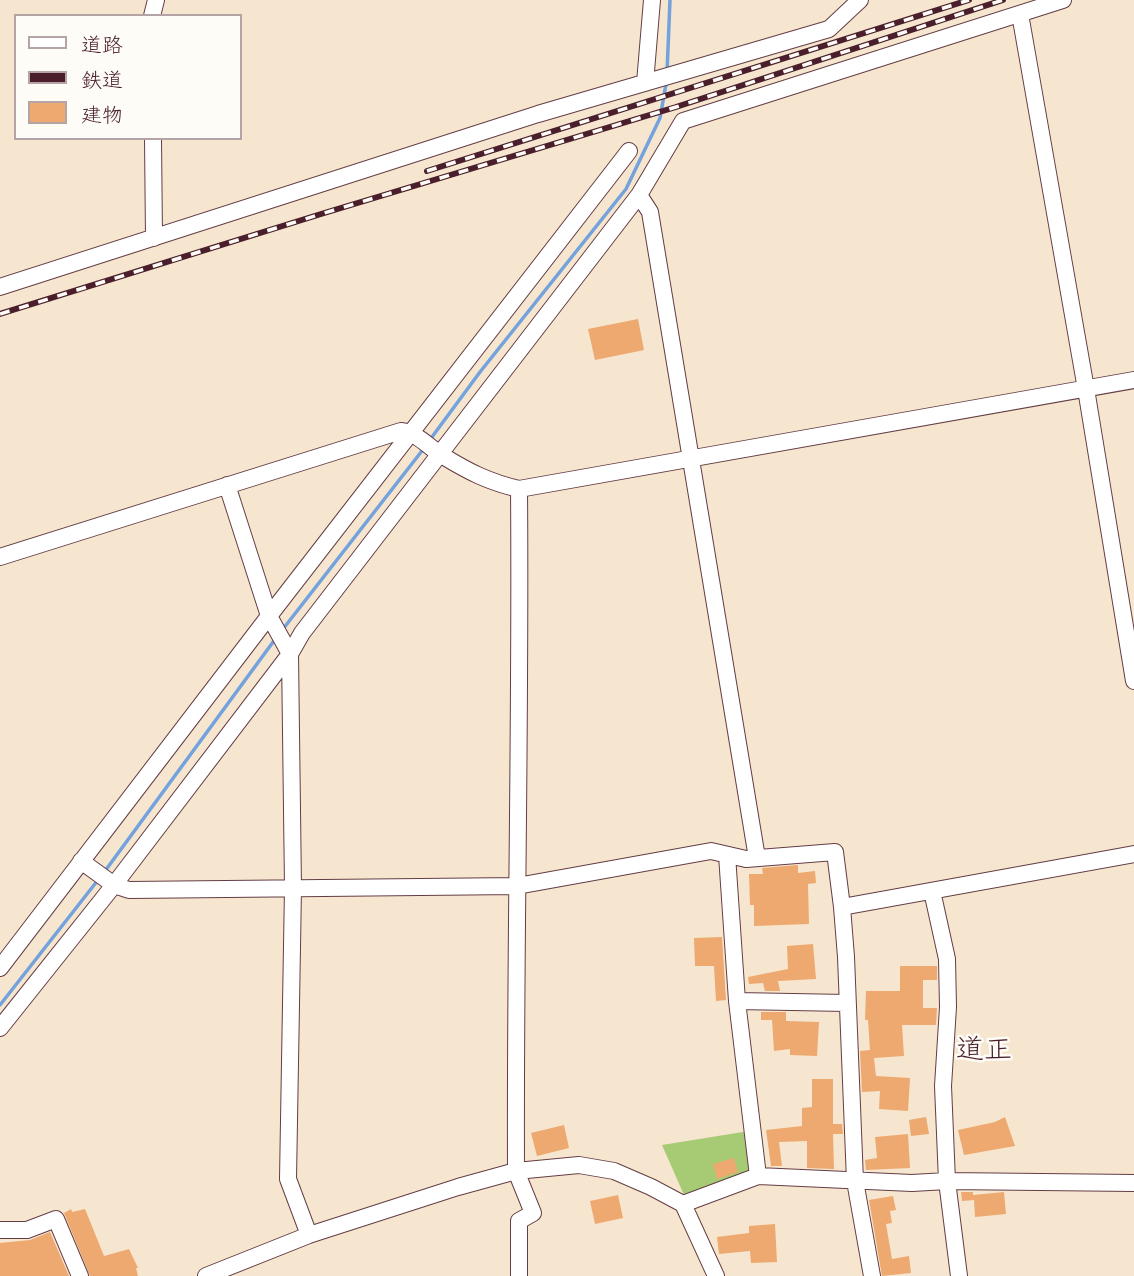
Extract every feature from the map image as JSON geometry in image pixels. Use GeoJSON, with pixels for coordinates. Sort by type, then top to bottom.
{"type":"FeatureCollection","features":[{"type":"Feature","properties":{"kind":"street"},"geometry":{"type":"LineString","coordinates":[[645,83],[652,0]]}},
{"type":"Feature","properties":{"kind":"street"},"geometry":{"type":"LineString","coordinates":[[0,287],[538,114],[829,29],[860,0]]}},
{"type":"Feature","properties":{"kind":"street"},"geometry":{"type":"LineString","coordinates":[[0,1028],[114,885],[290,654],[302,633],[639,195],[683,121],[1063,0]]}},
{"type":"Feature","properties":{"kind":"street"},"geometry":{"type":"LineString","coordinates":[[1020,14],[1134,681]]}},
{"type":"Feature","properties":{"kind":"street"},"geometry":{"type":"LineString","coordinates":[[153,140],[154,238]]}},
{"type":"Feature","properties":{"kind":"street"},"geometry":{"type":"LineString","coordinates":[[0,968],[629,151]]}},
{"type":"Feature","properties":{"kind":"street"},"geometry":{"type":"LineString","coordinates":[[639,195],[650,212],[757,858]]}},
{"type":"Feature","properties":{"kind":"street"},"geometry":{"type":"LineString","coordinates":[[0,557],[401,431],[412,432],[441,455],[491,483],[519,489],[1134,380]]}},
{"type":"Feature","properties":{"kind":"street"},"geometry":{"type":"LineString","coordinates":[[227,485],[269,616],[290,654],[293,888],[288,1179],[309,1235]]}},
{"type":"Feature","properties":{"kind":"street"},"geometry":{"type":"LineString","coordinates":[[519,489],[521,689],[516,1171],[533,1213],[519,1221],[519,1276]]}},
{"type":"Feature","properties":{"kind":"street"},"geometry":{"type":"LineString","coordinates":[[81,861],[114,885],[129,890],[517,886],[711,850],[746,859],[835,852],[842,907],[856,1181],[872,1276]]}},
{"type":"Feature","properties":{"kind":"street"},"geometry":{"type":"LineString","coordinates":[[842,907],[1134,854]]}},
{"type":"Feature","properties":{"kind":"street"},"geometry":{"type":"LineString","coordinates":[[727,855],[737,1001],[758,1176]]}},
{"type":"Feature","properties":{"kind":"street"},"geometry":{"type":"LineString","coordinates":[[932,891],[947,959],[948,1007],[943,1086],[947,1181],[959,1276]]}},
{"type":"Feature","properties":{"kind":"street"},"geometry":{"type":"LineString","coordinates":[[737,1001],[847,1003]]}},
{"type":"Feature","properties":{"kind":"street"},"geometry":{"type":"LineString","coordinates":[[206,1276],[309,1235],[516,1171],[579,1165],[614,1171],[682,1204],[716,1276]]}},
{"type":"Feature","properties":{"kind":"street"},"geometry":{"type":"LineString","coordinates":[[682,1204],[758,1176],[912,1183],[1134,1183]]}},
{"type":"Feature","properties":{"kind":"street"},"geometry":{"type":"LineString","coordinates":[[0,1230],[27,1230],[56,1219],[80,1276]]}},
{"type":"Feature","properties":{"kind":"green space"},"geometry":{"type":"Polygon","coordinates":[[[749,1131],[753,1173],[684,1195],[662,1145],[749,1131]]]}},
{"type":"Feature","properties":{"kind":"building"},"geometry":{"type":"Polygon","coordinates":[[[638,319],[644,350],[595,360],[588,329],[638,319]]]}},
{"type":"Feature","properties":{"kind":"building"},"geometry":{"type":"Polygon","coordinates":[[[798,865],[798,873],[815,871],[816,883],[808,884],[809,924],[754,926],[749,874],[763,874],[762,868],[798,865]]]}},
{"type":"Feature","properties":{"kind":"building"},"geometry":{"type":"Polygon","coordinates":[[[722,937],[726,1000],[716,1001],[714,966],[695,966],[694,938],[722,937]]]}},
{"type":"Feature","properties":{"kind":"building"},"geometry":{"type":"Polygon","coordinates":[[[813,944],[816,979],[778,981],[780,991],[765,991],[763,983],[749,984],[748,977],[788,969],[787,946],[813,944]]]}},
{"type":"Feature","properties":{"kind":"building"},"geometry":{"type":"Polygon","coordinates":[[[900,966],[937,966],[937,980],[923,980],[923,1008],[937,1008],[936,1025],[902,1025],[904,1056],[874,1058],[876,1076],[910,1078],[908,1111],[879,1109],[880,1091],[862,1092],[860,1051],[870,1050],[868,1020],[865,1020],[866,991],[900,991],[900,966]]]}},
{"type":"Feature","properties":{"kind":"building"},"geometry":{"type":"Polygon","coordinates":[[[761,1012],[786,1012],[786,1021],[819,1022],[817,1056],[790,1055],[790,1049],[774,1051],[772,1020],[761,1020],[761,1012]]]}},
{"type":"Feature","properties":{"kind":"building"},"geometry":{"type":"Polygon","coordinates":[[[812,1079],[833,1079],[833,1124],[842,1124],[843,1134],[833,1134],[834,1169],[807,1168],[807,1141],[779,1142],[782,1166],[771,1166],[766,1130],[802,1126],[802,1108],[812,1107],[812,1079]]]}},
{"type":"Feature","properties":{"kind":"building"},"geometry":{"type":"Polygon","coordinates":[[[926,1117],[929,1134],[911,1136],[909,1120],[926,1117]]]}},
{"type":"Feature","properties":{"kind":"building"},"geometry":{"type":"Polygon","coordinates":[[[1005,1117],[1015,1146],[964,1155],[958,1130],[995,1122],[1005,1117]]]}},
{"type":"Feature","properties":{"kind":"building"},"geometry":{"type":"Polygon","coordinates":[[[564,1125],[569,1148],[537,1156],[531,1133],[564,1125]]]}},
{"type":"Feature","properties":{"kind":"building"},"geometry":{"type":"Polygon","coordinates":[[[908,1134],[910,1168],[866,1170],[865,1160],[877,1158],[875,1137],[908,1134]]]}},
{"type":"Feature","properties":{"kind":"building"},"geometry":{"type":"Polygon","coordinates":[[[734,1158],[738,1172],[717,1179],[713,1164],[734,1158]]]}},
{"type":"Feature","properties":{"kind":"building"},"geometry":{"type":"Polygon","coordinates":[[[961,1192],[973,1192],[973,1195],[1004,1192],[1006,1214],[975,1217],[974,1200],[962,1201],[961,1192]]]}},
{"type":"Feature","properties":{"kind":"building"},"geometry":{"type":"Polygon","coordinates":[[[618,1195],[623,1218],[595,1224],[590,1201],[618,1195]]]}},
{"type":"Feature","properties":{"kind":"building"},"geometry":{"type":"Polygon","coordinates":[[[893,1196],[896,1210],[890,1211],[892,1223],[886,1224],[892,1259],[909,1256],[911,1273],[882,1276],[869,1200],[893,1196]]]}},
{"type":"Feature","properties":{"kind":"building"},"geometry":{"type":"Polygon","coordinates":[[[71,1209],[72,1212],[85,1209],[104,1256],[129,1249],[138,1268],[138,1276],[90,1276],[64,1213],[71,1209]]]}},
{"type":"Feature","properties":{"kind":"building"},"geometry":{"type":"Polygon","coordinates":[[[775,1224],[777,1262],[751,1263],[750,1251],[719,1254],[717,1237],[749,1233],[749,1226],[775,1224]]]}},
{"type":"Feature","properties":{"kind":"building"},"geometry":{"type":"Polygon","coordinates":[[[50,1232],[69,1276],[0,1276],[0,1243],[30,1240],[50,1232]]]}},
{"type":"Feature","properties":{"kind":"waterway"},"geometry":{"type":"LineString","coordinates":[[667,73],[670,0]]}},
{"type":"Feature","properties":{"kind":"waterway"},"geometry":{"type":"LineString","coordinates":[[429,441],[480,372],[626,189],[660,118],[666,84]]}},
{"type":"Feature","properties":{"kind":"waterway"},"geometry":{"type":"LineString","coordinates":[[283,629],[425,447]]}},
{"type":"Feature","properties":{"kind":"waterway"},"geometry":{"type":"LineString","coordinates":[[105,871],[276,638]]}},
{"type":"Feature","properties":{"kind":"waterway"},"geometry":{"type":"LineString","coordinates":[[0,1005],[98,880]]}},
{"type":"Feature","properties":{"kind":"railway"},"geometry":{"type":"LineString","coordinates":[[427,171],[969,0]]}},
{"type":"Feature","properties":{"kind":"railway"},"geometry":{"type":"LineString","coordinates":[[0,314],[676,107],[1003,0]]}},
{"type":"Feature","properties":{"kind":"district","name":"道正"},"geometry":{"type":"Point","coordinates":[984,1051]}}]}
